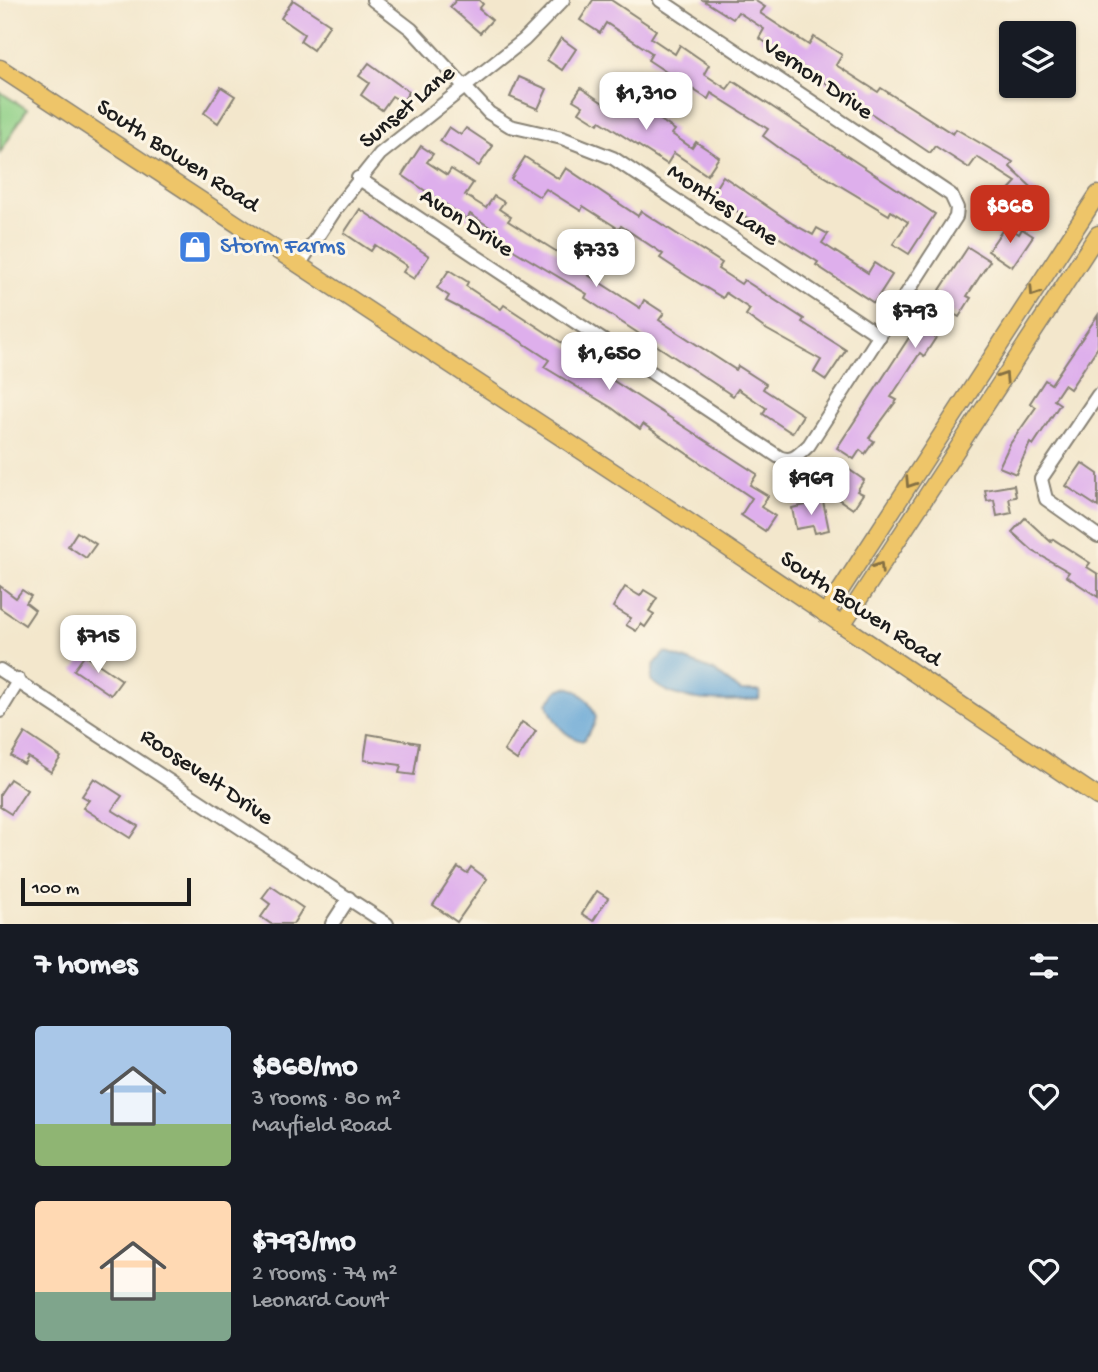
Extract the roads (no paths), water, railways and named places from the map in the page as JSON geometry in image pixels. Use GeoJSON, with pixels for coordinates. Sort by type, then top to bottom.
{"type":"FeatureCollection","features":[{"type":"Feature","properties":{"kind":"main road","name":"South Bowen Road"},"geometry":{"type":"LineString","coordinates":[[0,68],[1098,797]]}},
{"type":"Feature","properties":{"kind":"main road"},"geometry":{"type":"LineString","coordinates":[[825,614],[1098,194]]}},
{"type":"Feature","properties":{"kind":"main road"},"geometry":{"type":"LineString","coordinates":[[842,625],[1098,233]]}},
{"type":"Feature","properties":{"kind":"street","name":"Monties Lane"},"geometry":{"type":"LineString","coordinates":[[373,0],[411,29],[489,113],[510,126],[562,138],[613,158],[880,335]]}},
{"type":"Feature","properties":{"kind":"street","name":"Sunset Lane"},"geometry":{"type":"LineString","coordinates":[[299,264],[358,178],[380,154],[524,40],[563,0]]}},
{"type":"Feature","properties":{"kind":"street","name":"Vernon Drive"},"geometry":{"type":"LineString","coordinates":[[660,0],[951,195],[957,208],[956,217],[880,335]]}},
{"type":"Feature","properties":{"kind":"street","name":"Avon Drive"},"geometry":{"type":"LineString","coordinates":[[358,178],[786,460],[796,457],[809,445],[880,335]]}},
{"type":"Feature","properties":{"kind":"street"},"geometry":{"type":"LineString","coordinates":[[1098,395],[1041,480],[1043,490],[1053,506],[1098,536]]}},
{"type":"Feature","properties":{"kind":"street","name":"Roosevelt Drive"},"geometry":{"type":"LineString","coordinates":[[0,670],[387,924]]}},
{"type":"Feature","properties":{"kind":"street"},"geometry":{"type":"LineString","coordinates":[[0,711],[19,680]]}},
{"type":"Feature","properties":{"kind":"street"},"geometry":{"type":"LineString","coordinates":[[332,924],[348,898]]}},
{"type":"Feature","properties":{"kind":"water"},"geometry":{"type":"Polygon","coordinates":[[[665,652],[714,671],[741,691],[760,691],[759,699],[702,700],[673,694],[661,688],[651,680],[654,665],[665,652]]]}},
{"type":"Feature","properties":{"kind":"water"},"geometry":{"type":"Polygon","coordinates":[[[566,687],[576,690],[584,698],[596,717],[583,741],[560,727],[547,703],[558,690],[566,687]]]}},
{"type":"Feature","properties":{"kind":"place","name":"Storm Farms"},"geometry":{"type":"Point","coordinates":[195,247]}}]}
